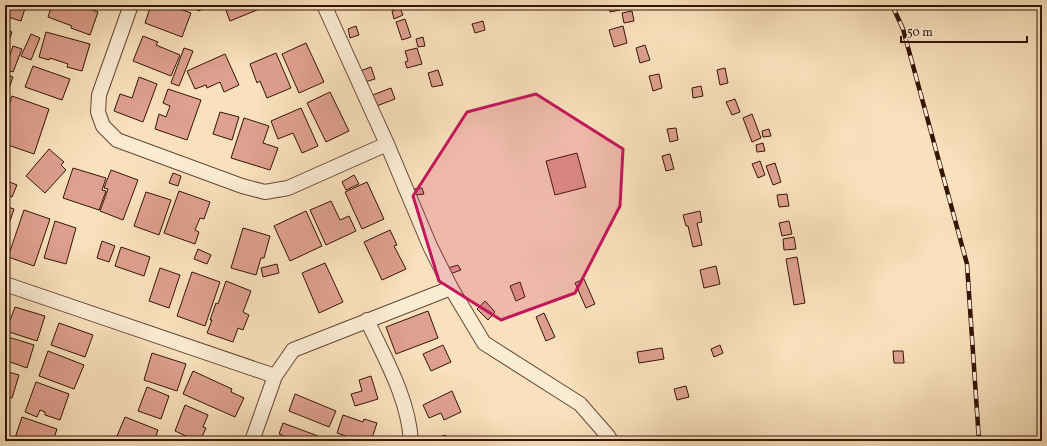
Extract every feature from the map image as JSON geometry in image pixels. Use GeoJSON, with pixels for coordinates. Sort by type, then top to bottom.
{"type":"FeatureCollection","features":[{"type":"Feature","properties":{"kind":"street"},"geometry":{"type":"LineString","coordinates":[[131,5],[99,95],[98,112],[103,126],[117,140],[242,186],[265,192],[288,188],[387,144]]}},
{"type":"Feature","properties":{"kind":"street"},"geometry":{"type":"LineString","coordinates":[[324,5],[387,144],[430,246],[451,288],[484,343],[580,404],[608,436],[610,441]]}},
{"type":"Feature","properties":{"kind":"street"},"geometry":{"type":"LineString","coordinates":[[5,284],[275,376]]}},
{"type":"Feature","properties":{"kind":"street"},"geometry":{"type":"LineString","coordinates":[[252,441],[275,376],[293,350],[451,288]]}},
{"type":"Feature","properties":{"kind":"street"},"geometry":{"type":"LineString","coordinates":[[367,320],[397,383],[410,423],[411,441]]}},
{"type":"Feature","properties":{"kind":"highlighted area"},"geometry":{"type":"Polygon","coordinates":[[[536,94],[623,149],[620,206],[575,293],[501,320],[439,281],[413,196],[467,112],[536,94]]]}},
{"type":"Feature","properties":{"kind":"building"},"geometry":{"type":"Polygon","coordinates":[[[5,5],[26,5],[21,21],[5,16],[5,5]]]}},
{"type":"Feature","properties":{"kind":"building"},"geometry":{"type":"Polygon","coordinates":[[[52,5],[79,5],[98,12],[90,35],[48,17],[52,5]]]}},
{"type":"Feature","properties":{"kind":"building"},"geometry":{"type":"Polygon","coordinates":[[[151,5],[169,5],[191,13],[182,37],[145,23],[151,5]]]}},
{"type":"Feature","properties":{"kind":"building"},"geometry":{"type":"Polygon","coordinates":[[[183,5],[202,5],[200,11],[183,5]]]}},
{"type":"Feature","properties":{"kind":"building"},"geometry":{"type":"Polygon","coordinates":[[[224,5],[255,5],[257,10],[230,21],[224,5]]]}},
{"type":"Feature","properties":{"kind":"building"},"geometry":{"type":"Polygon","coordinates":[[[609,5],[618,5],[620,10],[610,12],[609,5]]]}},
{"type":"Feature","properties":{"kind":"building"},"geometry":{"type":"Polygon","coordinates":[[[400,8],[403,15],[394,19],[392,11],[400,8]]]}},
{"type":"Feature","properties":{"kind":"building"},"geometry":{"type":"Polygon","coordinates":[[[632,11],[634,21],[624,23],[622,13],[632,11]]]}},
{"type":"Feature","properties":{"kind":"building"},"geometry":{"type":"Polygon","coordinates":[[[405,19],[411,37],[402,40],[396,22],[405,19]]]}},
{"type":"Feature","properties":{"kind":"building"},"geometry":{"type":"Polygon","coordinates":[[[483,21],[485,30],[475,33],[472,24],[483,21]]]}},
{"type":"Feature","properties":{"kind":"building"},"geometry":{"type":"Polygon","coordinates":[[[356,26],[359,35],[350,38],[348,29],[356,26]]]}},
{"type":"Feature","properties":{"kind":"building"},"geometry":{"type":"Polygon","coordinates":[[[623,26],[627,43],[614,47],[609,30],[623,26]]]}},
{"type":"Feature","properties":{"kind":"building"},"geometry":{"type":"Polygon","coordinates":[[[5,29],[12,32],[5,52],[5,29]]]}},
{"type":"Feature","properties":{"kind":"building"},"geometry":{"type":"Polygon","coordinates":[[[46,32],[90,44],[82,71],[67,67],[68,64],[50,58],[49,60],[39,57],[46,32]]]}},
{"type":"Feature","properties":{"kind":"building"},"geometry":{"type":"Polygon","coordinates":[[[31,34],[40,38],[31,60],[21,56],[31,34]]]}},
{"type":"Feature","properties":{"kind":"building"},"geometry":{"type":"Polygon","coordinates":[[[143,36],[158,42],[156,45],[180,55],[171,76],[133,61],[143,36]]]}},
{"type":"Feature","properties":{"kind":"building"},"geometry":{"type":"Polygon","coordinates":[[[423,37],[425,46],[418,47],[416,39],[423,37]]]}},
{"type":"Feature","properties":{"kind":"building"},"geometry":{"type":"Polygon","coordinates":[[[306,43],[324,82],[299,93],[282,54],[306,43]]]}},
{"type":"Feature","properties":{"kind":"building"},"geometry":{"type":"Polygon","coordinates":[[[645,45],[650,60],[640,63],[636,48],[645,45]]]}},
{"type":"Feature","properties":{"kind":"building"},"geometry":{"type":"Polygon","coordinates":[[[13,46],[22,49],[13,72],[5,69],[13,46]]]}},
{"type":"Feature","properties":{"kind":"building"},"geometry":{"type":"Polygon","coordinates":[[[184,48],[193,51],[179,86],[171,83],[184,48]]]}},
{"type":"Feature","properties":{"kind":"building"},"geometry":{"type":"Polygon","coordinates":[[[417,48],[422,64],[407,68],[405,62],[408,61],[405,51],[417,48]]]}},
{"type":"Feature","properties":{"kind":"building"},"geometry":{"type":"Polygon","coordinates":[[[276,53],[291,88],[267,98],[260,81],[257,83],[250,64],[276,53]]]}},
{"type":"Feature","properties":{"kind":"building"},"geometry":{"type":"Polygon","coordinates":[[[225,54],[239,85],[224,92],[220,82],[207,88],[206,85],[195,89],[187,71],[225,54]]]}},
{"type":"Feature","properties":{"kind":"building"},"geometry":{"type":"Polygon","coordinates":[[[33,66],[70,79],[62,100],[25,87],[33,66]]]}},
{"type":"Feature","properties":{"kind":"building"},"geometry":{"type":"Polygon","coordinates":[[[371,67],[375,79],[365,82],[360,71],[371,67]]]}},
{"type":"Feature","properties":{"kind":"building"},"geometry":{"type":"Polygon","coordinates":[[[725,68],[728,83],[720,85],[717,70],[725,68]]]}},
{"type":"Feature","properties":{"kind":"building"},"geometry":{"type":"Polygon","coordinates":[[[438,70],[443,85],[432,87],[428,73],[438,70]]]}},
{"type":"Feature","properties":{"kind":"building"},"geometry":{"type":"Polygon","coordinates":[[[5,74],[13,77],[6,97],[5,96],[5,74]]]}},
{"type":"Feature","properties":{"kind":"building"},"geometry":{"type":"Polygon","coordinates":[[[659,74],[662,88],[653,91],[649,76],[659,74]]]}},
{"type":"Feature","properties":{"kind":"building"},"geometry":{"type":"Polygon","coordinates":[[[139,77],[157,84],[143,122],[114,111],[120,94],[132,98],[139,77]]]}},
{"type":"Feature","properties":{"kind":"building"},"geometry":{"type":"Polygon","coordinates":[[[701,86],[703,96],[693,98],[692,88],[701,86]]]}},
{"type":"Feature","properties":{"kind":"building"},"geometry":{"type":"Polygon","coordinates":[[[391,88],[395,99],[374,107],[370,96],[391,88]]]}},
{"type":"Feature","properties":{"kind":"building"},"geometry":{"type":"Polygon","coordinates":[[[168,89],[201,100],[187,140],[155,129],[159,114],[166,117],[170,106],[163,103],[168,89]]]}},
{"type":"Feature","properties":{"kind":"building"},"geometry":{"type":"Polygon","coordinates":[[[330,92],[349,131],[326,142],[307,103],[330,92]]]}},
{"type":"Feature","properties":{"kind":"building"},"geometry":{"type":"Polygon","coordinates":[[[12,96],[49,109],[34,154],[5,144],[5,116],[12,96]]]}},
{"type":"Feature","properties":{"kind":"building"},"geometry":{"type":"Polygon","coordinates":[[[735,99],[740,112],[732,115],[726,102],[735,99]]]}},
{"type":"Feature","properties":{"kind":"building"},"geometry":{"type":"Polygon","coordinates":[[[301,108],[318,146],[302,153],[293,133],[278,139],[271,121],[301,108]]]}},
{"type":"Feature","properties":{"kind":"building"},"geometry":{"type":"Polygon","coordinates":[[[220,112],[239,117],[232,140],[213,134],[220,112]]]}},
{"type":"Feature","properties":{"kind":"building"},"geometry":{"type":"Polygon","coordinates":[[[752,114],[761,138],[752,142],[743,118],[752,114]]]}},
{"type":"Feature","properties":{"kind":"building"},"geometry":{"type":"Polygon","coordinates":[[[244,118],[269,126],[263,143],[278,148],[270,170],[231,158],[244,118]]]}},
{"type":"Feature","properties":{"kind":"building"},"geometry":{"type":"Polygon","coordinates":[[[676,128],[678,140],[670,142],[667,129],[676,128]]]}},
{"type":"Feature","properties":{"kind":"building"},"geometry":{"type":"Polygon","coordinates":[[[769,129],[771,136],[763,137],[762,131],[769,129]]]}},
{"type":"Feature","properties":{"kind":"building"},"geometry":{"type":"Polygon","coordinates":[[[763,143],[765,151],[757,152],[756,145],[763,143]]]}},
{"type":"Feature","properties":{"kind":"building"},"geometry":{"type":"Polygon","coordinates":[[[49,149],[64,162],[61,165],[66,170],[45,193],[26,176],[49,149]]]}},
{"type":"Feature","properties":{"kind":"building"},"geometry":{"type":"Polygon","coordinates":[[[577,153],[586,187],[555,195],[546,161],[577,153]]]}},
{"type":"Feature","properties":{"kind":"building"},"geometry":{"type":"Polygon","coordinates":[[[670,154],[674,169],[666,171],[662,156],[670,154]]]}},
{"type":"Feature","properties":{"kind":"building"},"geometry":{"type":"Polygon","coordinates":[[[760,161],[765,175],[758,178],[752,164],[760,161]]]}},
{"type":"Feature","properties":{"kind":"building"},"geometry":{"type":"Polygon","coordinates":[[[775,163],[781,182],[773,185],[766,166],[775,163]]]}},
{"type":"Feature","properties":{"kind":"building"},"geometry":{"type":"Polygon","coordinates":[[[73,168],[106,178],[102,190],[106,191],[99,210],[63,198],[73,168]]]}},
{"type":"Feature","properties":{"kind":"building"},"geometry":{"type":"Polygon","coordinates":[[[111,170],[138,180],[123,220],[100,211],[108,189],[104,188],[111,170]]]}},
{"type":"Feature","properties":{"kind":"building"},"geometry":{"type":"Polygon","coordinates":[[[173,173],[181,176],[178,186],[169,183],[173,173]]]}},
{"type":"Feature","properties":{"kind":"building"},"geometry":{"type":"Polygon","coordinates":[[[354,175],[359,184],[346,190],[342,182],[354,175]]]}},
{"type":"Feature","properties":{"kind":"building"},"geometry":{"type":"Polygon","coordinates":[[[5,180],[17,185],[12,197],[5,194],[5,180]]]}},
{"type":"Feature","properties":{"kind":"building"},"geometry":{"type":"Polygon","coordinates":[[[367,182],[384,219],[362,229],[345,192],[367,182]]]}},
{"type":"Feature","properties":{"kind":"building"},"geometry":{"type":"Polygon","coordinates":[[[422,188],[424,194],[415,195],[414,189],[422,188]]]}},
{"type":"Feature","properties":{"kind":"building"},"geometry":{"type":"Polygon","coordinates":[[[179,191],[210,202],[204,219],[200,218],[195,230],[199,232],[195,244],[164,233],[179,191]]]}},
{"type":"Feature","properties":{"kind":"building"},"geometry":{"type":"Polygon","coordinates":[[[146,192],[171,200],[159,235],[134,226],[146,192]]]}},
{"type":"Feature","properties":{"kind":"building"},"geometry":{"type":"Polygon","coordinates":[[[787,194],[789,206],[779,207],[777,195],[787,194]]]}},
{"type":"Feature","properties":{"kind":"building"},"geometry":{"type":"Polygon","coordinates":[[[331,201],[340,220],[349,216],[356,231],[326,245],[310,210],[331,201]]]}},
{"type":"Feature","properties":{"kind":"building"},"geometry":{"type":"Polygon","coordinates":[[[5,206],[14,209],[5,236],[5,206]]]}},
{"type":"Feature","properties":{"kind":"building"},"geometry":{"type":"Polygon","coordinates":[[[24,210],[50,219],[34,266],[8,257],[24,210]]]}},
{"type":"Feature","properties":{"kind":"building"},"geometry":{"type":"Polygon","coordinates":[[[306,211],[322,246],[290,261],[274,226],[306,211]]]}},
{"type":"Feature","properties":{"kind":"building"},"geometry":{"type":"Polygon","coordinates":[[[700,211],[702,222],[697,223],[702,245],[693,247],[688,226],[686,226],[683,215],[700,211]]]}},
{"type":"Feature","properties":{"kind":"building"},"geometry":{"type":"Polygon","coordinates":[[[55,221],[76,228],[66,264],[44,258],[55,221]]]}},
{"type":"Feature","properties":{"kind":"building"},"geometry":{"type":"Polygon","coordinates":[[[789,221],[792,234],[782,236],[779,223],[789,221]]]}},
{"type":"Feature","properties":{"kind":"building"},"geometry":{"type":"Polygon","coordinates":[[[243,228],[270,236],[264,258],[261,258],[256,275],[231,268],[243,228]]]}},
{"type":"Feature","properties":{"kind":"building"},"geometry":{"type":"Polygon","coordinates":[[[390,230],[397,245],[394,246],[406,269],[382,280],[364,242],[390,230]]]}},
{"type":"Feature","properties":{"kind":"building"},"geometry":{"type":"Polygon","coordinates":[[[794,237],[796,249],[784,250],[783,239],[794,237]]]}},
{"type":"Feature","properties":{"kind":"building"},"geometry":{"type":"Polygon","coordinates":[[[102,241],[115,246],[109,262],[97,258],[102,241]]]}},
{"type":"Feature","properties":{"kind":"building"},"geometry":{"type":"Polygon","coordinates":[[[121,247],[150,257],[144,276],[115,266],[121,247]]]}},
{"type":"Feature","properties":{"kind":"building"},"geometry":{"type":"Polygon","coordinates":[[[198,249],[211,255],[207,264],[194,259],[198,249]]]}},
{"type":"Feature","properties":{"kind":"building"},"geometry":{"type":"Polygon","coordinates":[[[797,257],[805,303],[794,305],[786,259],[797,257]]]}},
{"type":"Feature","properties":{"kind":"building"},"geometry":{"type":"Polygon","coordinates":[[[325,263],[343,302],[319,313],[302,273],[325,263]]]}},
{"type":"Feature","properties":{"kind":"building"},"geometry":{"type":"Polygon","coordinates":[[[277,264],[279,273],[263,277],[261,268],[277,264]]]}},
{"type":"Feature","properties":{"kind":"building"},"geometry":{"type":"Polygon","coordinates":[[[458,265],[461,270],[450,274],[448,268],[458,265]]]}},
{"type":"Feature","properties":{"kind":"building"},"geometry":{"type":"Polygon","coordinates":[[[716,266],[720,284],[704,288],[700,270],[716,266]]]}},
{"type":"Feature","properties":{"kind":"building"},"geometry":{"type":"Polygon","coordinates":[[[160,268],[180,275],[169,308],[149,301],[160,268]]]}},
{"type":"Feature","properties":{"kind":"building"},"geometry":{"type":"Polygon","coordinates":[[[192,272],[220,282],[205,326],[177,316],[192,272]]]}},
{"type":"Feature","properties":{"kind":"building"},"geometry":{"type":"Polygon","coordinates":[[[584,279],[595,304],[586,308],[575,283],[584,279]]]}},
{"type":"Feature","properties":{"kind":"building"},"geometry":{"type":"Polygon","coordinates":[[[226,281],[251,291],[243,312],[249,315],[243,330],[238,328],[233,342],[207,333],[216,303],[218,304],[226,281]]]}},
{"type":"Feature","properties":{"kind":"building"},"geometry":{"type":"Polygon","coordinates":[[[520,282],[525,297],[516,301],[510,286],[520,282]]]}},
{"type":"Feature","properties":{"kind":"building"},"geometry":{"type":"Polygon","coordinates":[[[485,301],[495,312],[488,320],[477,309],[485,301]]]}},
{"type":"Feature","properties":{"kind":"building"},"geometry":{"type":"Polygon","coordinates":[[[15,307],[45,316],[37,341],[6,331],[15,307]]]}},
{"type":"Feature","properties":{"kind":"building"},"geometry":{"type":"Polygon","coordinates":[[[428,311],[438,338],[396,354],[386,327],[428,311]]]}},
{"type":"Feature","properties":{"kind":"building"},"geometry":{"type":"Polygon","coordinates":[[[544,313],[555,337],[546,341],[536,317],[544,313]]]}},
{"type":"Feature","properties":{"kind":"building"},"geometry":{"type":"Polygon","coordinates":[[[59,323],[93,335],[85,357],[51,345],[59,323]]]}},
{"type":"Feature","properties":{"kind":"building"},"geometry":{"type":"Polygon","coordinates":[[[5,336],[34,345],[27,368],[5,360],[5,336]]]}},
{"type":"Feature","properties":{"kind":"building"},"geometry":{"type":"Polygon","coordinates":[[[443,345],[451,362],[431,371],[423,354],[443,345]]]}},
{"type":"Feature","properties":{"kind":"building"},"geometry":{"type":"Polygon","coordinates":[[[720,345],[723,353],[714,357],[711,349],[720,345]]]}},
{"type":"Feature","properties":{"kind":"building"},"geometry":{"type":"Polygon","coordinates":[[[662,348],[664,359],[639,363],[637,352],[662,348]]]}},
{"type":"Feature","properties":{"kind":"building"},"geometry":{"type":"Polygon","coordinates":[[[48,351],[84,365],[74,389],[39,376],[48,351]]]}},
{"type":"Feature","properties":{"kind":"building"},"geometry":{"type":"Polygon","coordinates":[[[893,351],[903,351],[904,363],[894,363],[893,351]]]}},
{"type":"Feature","properties":{"kind":"building"},"geometry":{"type":"Polygon","coordinates":[[[152,353],[186,364],[177,391],[144,380],[152,353]]]}},
{"type":"Feature","properties":{"kind":"building"},"geometry":{"type":"Polygon","coordinates":[[[5,371],[19,375],[12,398],[5,396],[5,371]]]}},
{"type":"Feature","properties":{"kind":"building"},"geometry":{"type":"Polygon","coordinates":[[[193,371],[232,389],[231,392],[244,398],[235,417],[183,394],[193,371]]]}},
{"type":"Feature","properties":{"kind":"building"},"geometry":{"type":"Polygon","coordinates":[[[371,376],[378,399],[355,406],[351,394],[362,391],[359,380],[371,376]]]}},
{"type":"Feature","properties":{"kind":"building"},"geometry":{"type":"Polygon","coordinates":[[[36,382],[69,394],[60,420],[45,415],[45,412],[40,410],[37,417],[25,412],[36,382]]]}},
{"type":"Feature","properties":{"kind":"building"},"geometry":{"type":"Polygon","coordinates":[[[686,386],[689,397],[677,400],[674,389],[686,386]]]}},
{"type":"Feature","properties":{"kind":"building"},"geometry":{"type":"Polygon","coordinates":[[[147,387],[169,396],[161,419],[138,411],[147,387]]]}},
{"type":"Feature","properties":{"kind":"building"},"geometry":{"type":"Polygon","coordinates":[[[452,391],[461,412],[444,420],[441,413],[429,418],[423,405],[452,391]]]}},
{"type":"Feature","properties":{"kind":"building"},"geometry":{"type":"Polygon","coordinates":[[[295,394],[336,411],[329,427],[289,411],[295,394]]]}},
{"type":"Feature","properties":{"kind":"building"},"geometry":{"type":"Polygon","coordinates":[[[185,405],[208,415],[203,427],[206,428],[200,441],[175,431],[185,405]]]}},
{"type":"Feature","properties":{"kind":"building"},"geometry":{"type":"Polygon","coordinates":[[[343,415],[363,422],[364,419],[377,423],[371,441],[360,441],[337,433],[343,415]]]}},
{"type":"Feature","properties":{"kind":"building"},"geometry":{"type":"Polygon","coordinates":[[[22,417],[57,429],[53,441],[41,439],[40,441],[14,441],[22,417]]]}},
{"type":"Feature","properties":{"kind":"building"},"geometry":{"type":"Polygon","coordinates":[[[125,417],[158,430],[154,441],[130,441],[117,436],[125,417]]]}},
{"type":"Feature","properties":{"kind":"building"},"geometry":{"type":"Polygon","coordinates":[[[283,423],[318,436],[316,441],[287,441],[289,438],[279,434],[283,423]]]}},
{"type":"Feature","properties":{"kind":"building"},"geometry":{"type":"Polygon","coordinates":[[[445,435],[448,441],[431,441],[445,435]]]}},
{"type":"Feature","properties":{"kind":"railway"},"geometry":{"type":"LineString","coordinates":[[892,5],[903,29],[967,264],[979,441]]}}]}
